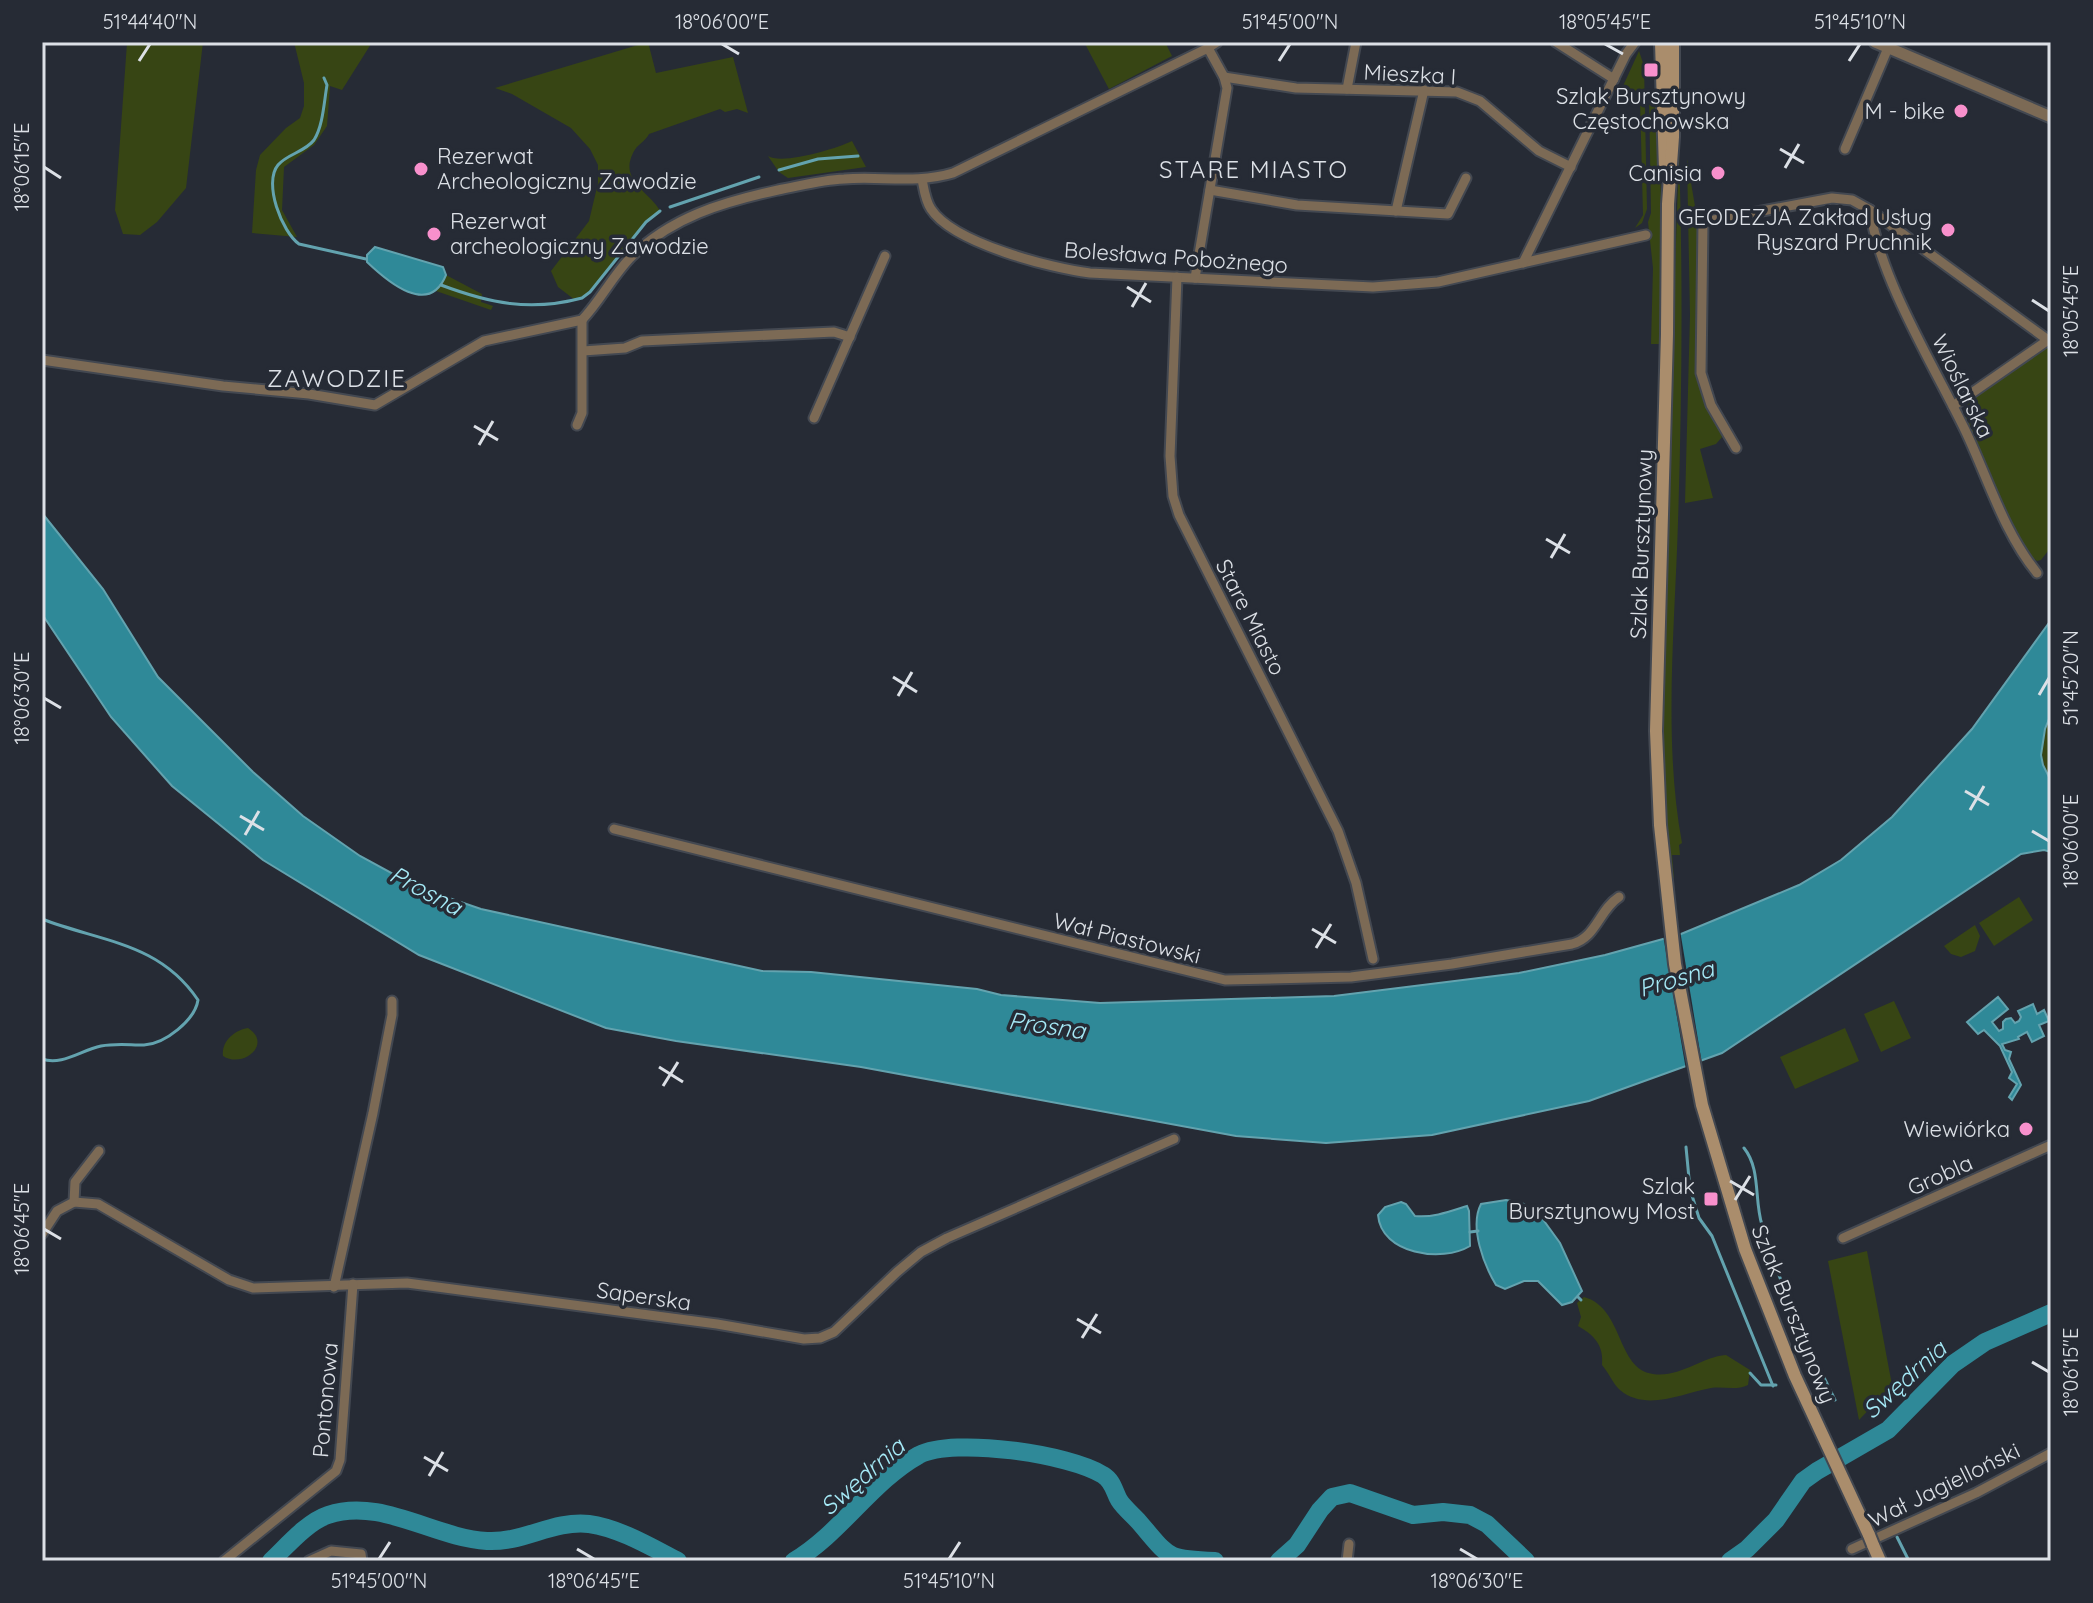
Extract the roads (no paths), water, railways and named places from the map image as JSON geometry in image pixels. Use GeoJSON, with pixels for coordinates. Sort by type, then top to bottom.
{"type":"FeatureCollection","features":[{"type":"Feature","properties":{"kind":"main road","name":"Szlak Bursztynowy"},"geometry":{"type":"LineString","coordinates":[[1661,42],[1662,132],[1668,204]]}},
{"type":"Feature","properties":{"kind":"main road","name":"Szlak Bursztynowy"},"geometry":{"type":"LineString","coordinates":[[1673,42],[1673,137],[1668,204],[1668,320],[1656,677],[1657,780],[1669,920],[1681,1006],[1696,1080],[1749,1261],[1777,1335],[1880,1561]]}},
{"type":"Feature","properties":{"kind":"street"},"geometry":{"type":"LineString","coordinates":[[1347,89],[1356,42]]}},
{"type":"Feature","properties":{"kind":"street"},"geometry":{"type":"LineString","coordinates":[[1556,42],[1614,79]]}},
{"type":"Feature","properties":{"kind":"street"},"geometry":{"type":"LineString","coordinates":[[1523,263],[1635,42]]}},
{"type":"Feature","properties":{"kind":"street"},"geometry":{"type":"LineString","coordinates":[[1875,42],[2051,117]]}},
{"type":"Feature","properties":{"kind":"street"},"geometry":{"type":"LineString","coordinates":[[577,425],[582,413],[582,320],[629,259],[650,239],[676,222],[737,199],[824,181],[934,179],[953,173],[1213,45],[1227,88],[1195,278]]}},
{"type":"Feature","properties":{"kind":"street"},"geometry":{"type":"LineString","coordinates":[[1845,149],[1888,48]]}},
{"type":"Feature","properties":{"kind":"street","name":"Mieszka I"},"geometry":{"type":"LineString","coordinates":[[1224,77],[1286,87],[1457,92],[1480,101],[1539,151],[1571,167]]}},
{"type":"Feature","properties":{"kind":"street"},"geometry":{"type":"LineString","coordinates":[[1396,211],[1424,90]]}},
{"type":"Feature","properties":{"kind":"street"},"geometry":{"type":"LineString","coordinates":[[1210,190],[1297,205],[1448,214],[1466,178]]}},
{"type":"Feature","properties":{"kind":"street","name":"Bolesława Pobożnego"},"geometry":{"type":"LineString","coordinates":[[922,179],[932,211],[951,227],[1023,259],[1059,269],[1373,287],[1438,282],[1646,235]]}},
{"type":"Feature","properties":{"kind":"street"},"geometry":{"type":"LineString","coordinates":[[1736,448],[1711,405],[1701,373],[1703,222],[1832,198],[1852,200],[2049,339],[1953,406]]}},
{"type":"Feature","properties":{"kind":"street","name":"Wioślarska"},"geometry":{"type":"LineString","coordinates":[[1870,210],[1875,235],[1892,278],[2014,539],[2037,573]]}},
{"type":"Feature","properties":{"kind":"street"},"geometry":{"type":"LineString","coordinates":[[814,418],[885,256]]}},
{"type":"Feature","properties":{"kind":"street","name":"Stare Miasto"},"geometry":{"type":"LineString","coordinates":[[1177,277],[1170,456],[1173,496],[1179,515],[1338,831],[1356,883],[1373,959]]}},
{"type":"Feature","properties":{"kind":"street"},"geometry":{"type":"LineString","coordinates":[[42,360],[375,405],[484,341],[582,320]]}},
{"type":"Feature","properties":{"kind":"street"},"geometry":{"type":"LineString","coordinates":[[583,351],[625,348],[642,341],[834,332],[850,337]]}},
{"type":"Feature","properties":{"kind":"street","name":"Wał Piastowski"},"geometry":{"type":"LineString","coordinates":[[614,829],[1225,980],[1249,982],[1351,977],[1572,944],[1586,938],[1605,908],[1619,897]]}},
{"type":"Feature","properties":{"kind":"street"},"geometry":{"type":"LineString","coordinates":[[334,1287],[373,1113],[392,1001]]}},
{"type":"Feature","properties":{"kind":"street","name":"Saperska"},"geometry":{"type":"LineString","coordinates":[[74,1202],[98,1204],[242,1286],[266,1289],[407,1283],[717,1324],[804,1339],[820,1338],[844,1325],[921,1252],[1174,1139]]}},
{"type":"Feature","properties":{"kind":"street","name":"Grobla"},"geometry":{"type":"LineString","coordinates":[[1843,1238],[2051,1145]]}},
{"type":"Feature","properties":{"kind":"street"},"geometry":{"type":"LineString","coordinates":[[42,1234],[57,1211],[74,1202],[75,1182],[99,1151]]}},
{"type":"Feature","properties":{"kind":"street","name":"Pontonowa"},"geometry":{"type":"LineString","coordinates":[[224,1561],[336,1471],[340,1460],[353,1284]]}},
{"type":"Feature","properties":{"kind":"street","name":"Wał Jagielloński"},"geometry":{"type":"LineString","coordinates":[[1852,1549],[1976,1493],[2051,1453]]}},
{"type":"Feature","properties":{"kind":"street"},"geometry":{"type":"LineString","coordinates":[[1347,1561],[1349,1544]]}},
{"type":"Feature","properties":{"kind":"street"},"geometry":{"type":"LineString","coordinates":[[309,1561],[331,1551],[361,1558]]}},
{"type":"Feature","properties":{"kind":"water"},"geometry":{"type":"Polygon","coordinates":[[[375,247],[443,267],[446,275],[439,287],[429,294],[408,292],[367,262],[367,255],[375,247]]]}},
{"type":"Feature","properties":{"kind":"water","name":"Prosna"},"geometry":{"type":"Polygon","coordinates":[[[42,513],[103,589],[158,677],[253,772],[303,816],[360,856],[417,887],[481,909],[762,971],[811,972],[977,989],[1001,995],[1100,1003],[1334,996],[1519,973],[1605,955],[1681,934],[1799,885],[1841,860],[1892,817],[1972,729],[2051,620],[2051,714],[2041,755],[2051,781],[2051,852],[2044,850],[2021,854],[1722,1053],[1589,1101],[1432,1135],[1326,1143],[1236,1136],[861,1067],[606,1028],[419,955],[263,860],[172,786],[111,717],[42,614],[42,513]]]}},
{"type":"Feature","properties":{"kind":"water"},"geometry":{"type":"Polygon","coordinates":[[[1998,997],[2008,1009],[1992,1022],[1999,1031],[2003,1029],[2006,1019],[2011,1018],[2015,1023],[2019,1021],[2018,1011],[2033,1004],[2037,1014],[2044,1010],[2049,1021],[2039,1025],[2044,1036],[2032,1042],[2027,1032],[2019,1039],[2002,1044],[2005,1050],[2011,1052],[2009,1059],[2021,1085],[2012,1100],[2009,1097],[2017,1084],[2009,1078],[2012,1072],[2000,1046],[1984,1030],[1978,1034],[1967,1022],[1998,997]]]}},
{"type":"Feature","properties":{"kind":"water"},"geometry":{"type":"Polygon","coordinates":[[[1506,1200],[1522,1203],[1539,1214],[1560,1243],[1582,1291],[1572,1302],[1562,1305],[1538,1281],[1524,1281],[1505,1289],[1496,1285],[1477,1234],[1478,1213],[1481,1204],[1506,1200]]]}},
{"type":"Feature","properties":{"kind":"water"},"geometry":{"type":"Polygon","coordinates":[[[1401,1202],[1415,1216],[1435,1215],[1467,1206],[1470,1246],[1444,1254],[1429,1254],[1415,1252],[1390,1239],[1378,1215],[1385,1207],[1401,1202]]]}},
{"type":"Feature","properties":{"kind":"waterway"},"geometry":{"type":"LineString","coordinates":[[324,78],[327,85],[321,121],[314,140],[286,158],[274,173],[276,207],[286,229],[299,244],[366,259]]}},
{"type":"Feature","properties":{"kind":"waterway"},"geometry":{"type":"LineString","coordinates":[[779,170],[818,159],[858,156]]}},
{"type":"Feature","properties":{"kind":"waterway"},"geometry":{"type":"LineString","coordinates":[[670,207],[759,177]]}},
{"type":"Feature","properties":{"kind":"waterway"},"geometry":{"type":"LineString","coordinates":[[441,285],[510,304],[545,304],[582,298],[646,222],[660,211]]}},
{"type":"Feature","properties":{"kind":"waterway"},"geometry":{"type":"LineString","coordinates":[[42,919],[147,955],[183,981],[198,1000],[196,1008],[178,1030],[152,1044],[101,1046],[72,1057],[49,1061],[42,1059]]}},
{"type":"Feature","properties":{"kind":"waterway"},"geometry":{"type":"LineString","coordinates":[[1686,1147],[1690,1189],[1699,1218],[1712,1236],[1773,1386]]}},
{"type":"Feature","properties":{"kind":"waterway"},"geometry":{"type":"LineString","coordinates":[[1744,1148],[1753,1165],[1760,1215],[1769,1248],[1804,1336],[1835,1400]]}},
{"type":"Feature","properties":{"kind":"waterway"},"geometry":{"type":"LineString","coordinates":[[1470,1232],[1478,1231]]}},
{"type":"Feature","properties":{"kind":"waterway"},"geometry":{"type":"LineString","coordinates":[[1578,1297],[1581,1300]]}},
{"type":"Feature","properties":{"kind":"waterway","name":"Swędrnia"},"geometry":{"type":"LineString","coordinates":[[1730,1561],[1776,1520],[1803,1481],[1888,1430],[1953,1364],[1985,1342],[2051,1313]]}},
{"type":"Feature","properties":{"kind":"waterway"},"geometry":{"type":"LineString","coordinates":[[1750,1373],[1761,1385],[1776,1385]]}},
{"type":"Feature","properties":{"kind":"waterway","name":"Swędrnia"},"geometry":{"type":"LineString","coordinates":[[794,1561],[827,1536],[902,1466],[919,1455],[958,1448],[1012,1450],[1087,1467],[1109,1480],[1121,1503],[1163,1550],[1186,1559],[1215,1561]]}},
{"type":"Feature","properties":{"kind":"waterway","name":"Swędrnia"},"geometry":{"type":"LineString","coordinates":[[1279,1561],[1297,1545],[1332,1497],[1350,1493],[1413,1515],[1443,1512],[1470,1515],[1487,1524],[1526,1561]]}},
{"type":"Feature","properties":{"kind":"waterway","name":"Swędrnia"},"geometry":{"type":"LineString","coordinates":[[271,1561],[312,1523],[328,1515],[348,1511],[388,1515],[447,1533],[487,1541],[513,1539],[563,1525],[589,1524],[623,1534],[678,1561]]}},
{"type":"Feature","properties":{"kind":"waterway"},"geometry":{"type":"LineString","coordinates":[[1897,1537],[1909,1561]]}},
{"type":"Feature","properties":{"kind":"place","name":"Szlak Bursztynowy Częstochowska"},"geometry":{"type":"Point","coordinates":[1651,70]}},
{"type":"Feature","properties":{"kind":"place","name":"M - bike"},"geometry":{"type":"Point","coordinates":[1961,111]}},
{"type":"Feature","properties":{"kind":"place","name":"Rezerwat Archeologiczny Zawodzie"},"geometry":{"type":"Point","coordinates":[421,169]}},
{"type":"Feature","properties":{"kind":"place","name":"Canisia"},"geometry":{"type":"Point","coordinates":[1718,173]}},
{"type":"Feature","properties":{"kind":"place","name":"GEODEZJA Zakład Usług Ryszard Pruchnik"},"geometry":{"type":"Point","coordinates":[1948,230]}},
{"type":"Feature","properties":{"kind":"place","name":"Rezerwat archeologiczny Zawodzie"},"geometry":{"type":"Point","coordinates":[434,234]}},
{"type":"Feature","properties":{"kind":"place","name":"Wiewiórka"},"geometry":{"type":"Point","coordinates":[2026,1129]}},
{"type":"Feature","properties":{"kind":"place","name":"Szlak Bursztynowy Most"},"geometry":{"type":"Point","coordinates":[1711,1199]}},
{"type":"Feature","properties":{"kind":"district","name":"STARE MIASTO"},"geometry":{"type":"Point","coordinates":[1254,169]}},
{"type":"Feature","properties":{"kind":"district","name":"ZAWODZIE"},"geometry":{"type":"Point","coordinates":[337,378]}}]}
